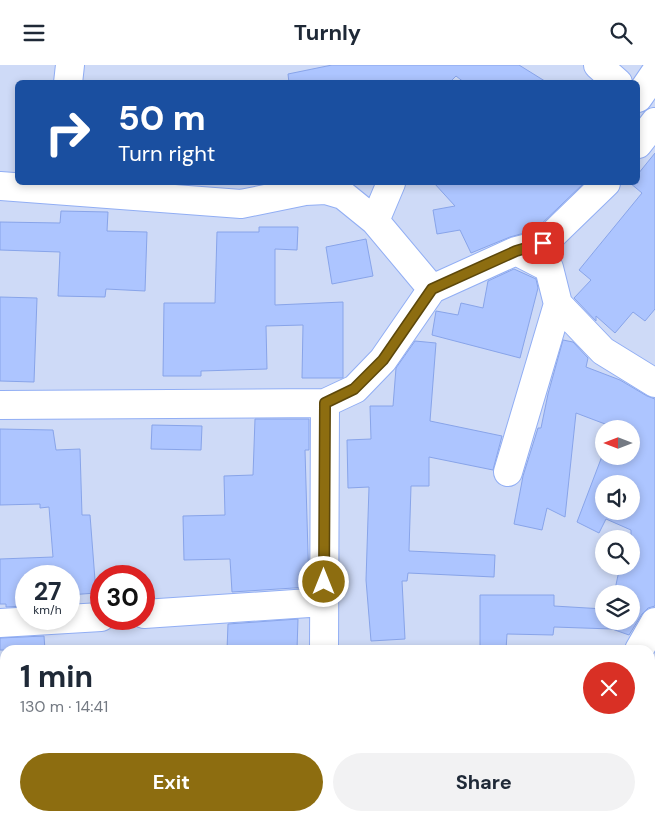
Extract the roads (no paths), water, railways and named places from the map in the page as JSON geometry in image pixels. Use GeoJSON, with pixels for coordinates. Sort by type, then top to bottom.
{"type":"FeatureCollection","features":[{"type":"Feature","properties":{"kind":"street"},"geometry":{"type":"LineString","coordinates":[[68,80],[70,65]]}},
{"type":"Feature","properties":{"kind":"street"},"geometry":{"type":"LineString","coordinates":[[598,65],[615,80]]}},
{"type":"Feature","properties":{"kind":"street"},"geometry":{"type":"LineString","coordinates":[[640,96],[655,73]]}},
{"type":"Feature","properties":{"kind":"street"},"geometry":{"type":"LineString","coordinates":[[640,101],[655,114]]}},
{"type":"Feature","properties":{"kind":"street"},"geometry":{"type":"LineString","coordinates":[[640,141],[655,122]]}},
{"type":"Feature","properties":{"kind":"street"},"geometry":{"type":"LineString","coordinates":[[376,221],[389,185]]}},
{"type":"Feature","properties":{"kind":"street"},"geometry":{"type":"LineString","coordinates":[[546,256],[604,185]]}},
{"type":"Feature","properties":{"kind":"street"},"geometry":{"type":"LineString","coordinates":[[0,186],[53,186],[241,204],[305,191],[326,190],[342,195],[376,221],[432,289]]}},
{"type":"Feature","properties":{"kind":"street"},"geometry":{"type":"LineString","coordinates":[[0,405],[325,403],[354,389],[383,360],[432,289],[516,251],[546,256]]}},
{"type":"Feature","properties":{"kind":"street"},"geometry":{"type":"LineString","coordinates":[[546,256],[558,304],[603,351],[655,383]]}},
{"type":"Feature","properties":{"kind":"street"},"geometry":{"type":"LineString","coordinates":[[508,472],[558,304]]}},
{"type":"Feature","properties":{"kind":"street"},"geometry":{"type":"LineString","coordinates":[[324,645],[325,403]]}},
{"type":"Feature","properties":{"kind":"street"},"geometry":{"type":"LineString","coordinates":[[155,614],[324,601]]}},
{"type":"Feature","properties":{"kind":"street"},"geometry":{"type":"LineString","coordinates":[[0,623],[90,618]]}},
{"type":"Feature","properties":{"kind":"street"},"geometry":{"type":"LineString","coordinates":[[641,645],[655,622]]}}]}
